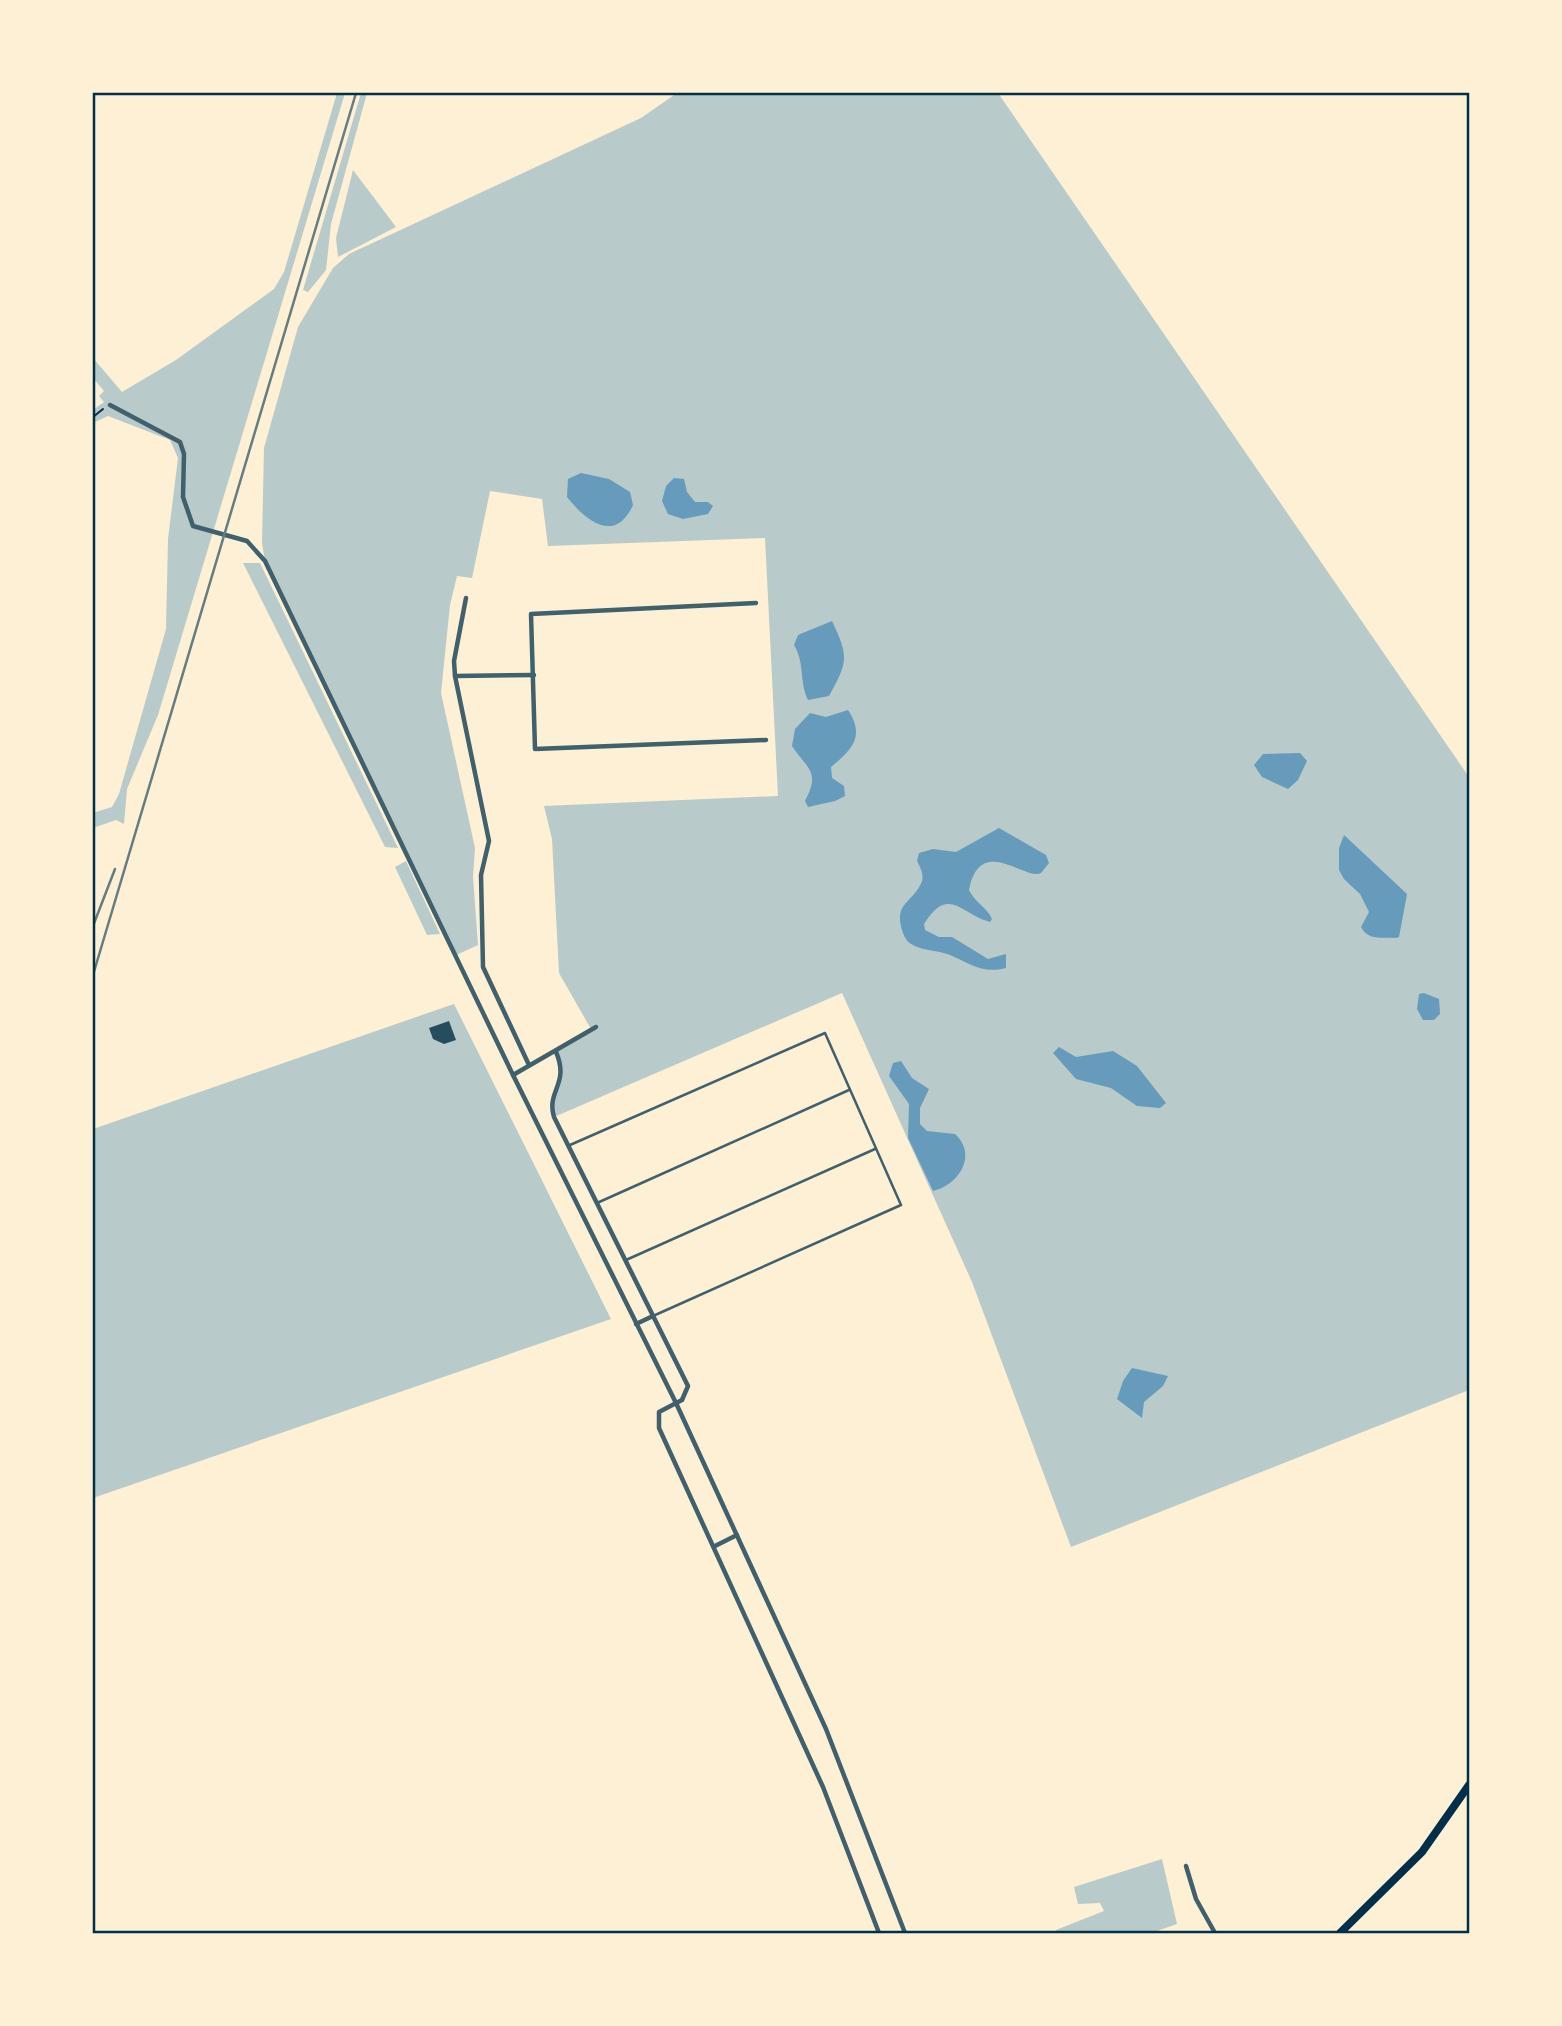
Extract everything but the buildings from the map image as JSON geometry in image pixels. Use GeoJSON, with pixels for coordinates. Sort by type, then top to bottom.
{"type":"FeatureCollection","features":[{"type":"Feature","properties":{"kind":"main road"},"geometry":{"type":"LineString","coordinates":[[1340,1933],[1422,1852],[1469,1785]]}},
{"type":"Feature","properties":{"kind":"street"},"geometry":{"type":"LineString","coordinates":[[110,405],[180,442],[184,454],[183,497],[193,526],[247,541],[265,561],[513,1075],[676,1403],[826,1729],[905,1933]]}},
{"type":"Feature","properties":{"kind":"street"},"geometry":{"type":"LineString","coordinates":[[466,598],[454,661],[489,841],[481,875],[483,967],[529,1065]]}},
{"type":"Feature","properties":{"kind":"street"},"geometry":{"type":"LineString","coordinates":[[756,603],[531,614],[535,749],[766,740]]}},
{"type":"Feature","properties":{"kind":"street"},"geometry":{"type":"LineString","coordinates":[[455,676],[534,675]]}},
{"type":"Feature","properties":{"kind":"street"},"geometry":{"type":"LineString","coordinates":[[513,1075],[596,1027]]}},
{"type":"Feature","properties":{"kind":"street"},"geometry":{"type":"LineString","coordinates":[[556,1052],[562,1076],[551,1108],[688,1386],[685,1397],[659,1412],[659,1428],[823,1787],[879,1933]]}},
{"type":"Feature","properties":{"kind":"street"},"geometry":{"type":"LineString","coordinates":[[636,1324],[653,1316]]}},
{"type":"Feature","properties":{"kind":"street"},"geometry":{"type":"LineString","coordinates":[[715,1546],[737,1535]]}},
{"type":"Feature","properties":{"kind":"street"},"geometry":{"type":"LineString","coordinates":[[1186,1866],[1196,1899],[1215,1933]]}},
{"type":"Feature","properties":{"kind":"lane"},"geometry":{"type":"LineString","coordinates":[[568,1146],[825,1033],[901,1206],[653,1316]]}},
{"type":"Feature","properties":{"kind":"lane"},"geometry":{"type":"LineString","coordinates":[[597,1203],[849,1090]]}},
{"type":"Feature","properties":{"kind":"lane"},"geometry":{"type":"LineString","coordinates":[[625,1260],[875,1149]]}},
{"type":"Feature","properties":{"kind":"path"},"geometry":{"type":"LineString","coordinates":[[93,417],[110,405]]}},
{"type":"Feature","properties":{"kind":"shaded area"},"geometry":{"type":"Polygon","coordinates":[[[337,93],[345,93],[158,715],[127,789],[124,824],[116,820],[93,828],[93,813],[112,807],[119,794],[166,629],[168,539],[178,458],[170,440],[108,416],[93,423],[93,410],[104,402],[99,396],[104,391],[93,378],[93,358],[122,392],[176,360],[274,289],[284,272],[337,93]]]}},
{"type":"Feature","properties":{"kind":"shaded area"},"geometry":{"type":"Polygon","coordinates":[[[361,93],[367,93],[331,224],[326,270],[308,292],[303,290],[361,93]]]}},
{"type":"Feature","properties":{"kind":"shaded area"},"geometry":{"type":"Polygon","coordinates":[[[677,93],[998,93],[1469,777],[1469,1390],[1071,1547],[972,1282],[842,993],[554,1117],[551,1108],[561,1081],[556,1052],[591,1029],[559,973],[552,839],[544,806],[778,796],[765,538],[548,546],[542,499],[490,491],[472,578],[457,576],[450,605],[441,693],[475,848],[473,877],[478,945],[454,956],[265,561],[262,543],[264,448],[298,327],[333,268],[349,254],[641,118],[677,93]]]}},
{"type":"Feature","properties":{"kind":"shaded area"},"geometry":{"type":"Polygon","coordinates":[[[353,170],[396,227],[338,257],[336,238],[353,170]]]}},
{"type":"Feature","properties":{"kind":"shaded area"},"geometry":{"type":"Polygon","coordinates":[[[243,563],[260,563],[398,848],[385,847],[243,563]]]}},
{"type":"Feature","properties":{"kind":"shaded area"},"geometry":{"type":"Polygon","coordinates":[[[406,861],[440,934],[427,935],[395,867],[406,861]]]}},
{"type":"Feature","properties":{"kind":"shaded area"},"geometry":{"type":"Polygon","coordinates":[[[454,1004],[611,1319],[93,1498],[93,1129],[454,1004]]]}},
{"type":"Feature","properties":{"kind":"shaded area"},"geometry":{"type":"Polygon","coordinates":[[[1162,1859],[1177,1924],[1151,1933],[1057,1933],[1056,1930],[1104,1911],[1100,1903],[1078,1904],[1074,1887],[1162,1859]]]}},
{"type":"Feature","properties":{"kind":"water"},"geometry":{"type":"Polygon","coordinates":[[[581,473],[609,479],[630,492],[633,505],[618,524],[600,525],[582,514],[567,497],[568,479],[581,473]]]}},
{"type":"Feature","properties":{"kind":"water"},"geometry":{"type":"Polygon","coordinates":[[[674,478],[684,479],[687,492],[695,502],[708,502],[713,506],[708,514],[683,519],[668,514],[662,501],[666,486],[674,478]]]}},
{"type":"Feature","properties":{"kind":"water"},"geometry":{"type":"Polygon","coordinates":[[[832,621],[844,652],[843,667],[829,696],[808,700],[800,659],[794,645],[798,635],[832,621]]]}},
{"type":"Feature","properties":{"kind":"water"},"geometry":{"type":"Polygon","coordinates":[[[848,710],[856,728],[854,742],[845,755],[831,767],[832,778],[844,786],[845,796],[808,807],[805,801],[810,791],[812,776],[792,746],[795,729],[810,713],[826,717],[848,710]]]}},
{"type":"Feature","properties":{"kind":"water"},"geometry":{"type":"Polygon","coordinates":[[[1300,753],[1307,761],[1298,780],[1288,789],[1262,777],[1254,765],[1263,754],[1300,753]]]}},
{"type":"Feature","properties":{"kind":"water"},"geometry":{"type":"Polygon","coordinates":[[[999,828],[1046,855],[1049,863],[1041,873],[1034,874],[1003,863],[983,864],[975,873],[969,890],[990,915],[990,922],[948,904],[933,912],[924,924],[925,930],[939,937],[952,937],[988,959],[1006,954],[1006,968],[983,969],[945,953],[910,943],[903,933],[900,915],[922,881],[917,861],[919,853],[933,849],[956,852],[999,828]]]}},
{"type":"Feature","properties":{"kind":"water"},"geometry":{"type":"Polygon","coordinates":[[[1344,835],[1407,894],[1399,937],[1371,936],[1361,927],[1369,912],[1360,894],[1344,879],[1339,870],[1339,848],[1344,835]]]}},
{"type":"Feature","properties":{"kind":"water"},"geometry":{"type":"Polygon","coordinates":[[[1424,993],[1439,999],[1440,1014],[1434,1020],[1423,1020],[1417,1009],[1419,994],[1424,993]]]}},
{"type":"Feature","properties":{"kind":"water"},"geometry":{"type":"Polygon","coordinates":[[[1059,1047],[1076,1057],[1113,1051],[1137,1066],[1166,1103],[1160,1108],[1137,1106],[1111,1088],[1076,1079],[1053,1053],[1059,1047]]]}},
{"type":"Feature","properties":{"kind":"water"},"geometry":{"type":"Polygon","coordinates":[[[901,1061],[912,1078],[929,1089],[920,1108],[920,1124],[927,1131],[955,1134],[965,1151],[965,1160],[957,1176],[951,1183],[933,1191],[908,1138],[909,1104],[889,1076],[893,1063],[901,1061]]]}},
{"type":"Feature","properties":{"kind":"water"},"geometry":{"type":"Polygon","coordinates":[[[1132,1368],[1168,1376],[1163,1386],[1144,1402],[1142,1418],[1117,1399],[1123,1381],[1132,1368]]]}},
{"type":"Feature","properties":{"kind":"railway"},"geometry":{"type":"LineString","coordinates":[[93,975],[356,93]]}},
{"type":"Feature","properties":{"kind":"railway"},"geometry":{"type":"LineString","coordinates":[[93,926],[115,869]]}}]}
